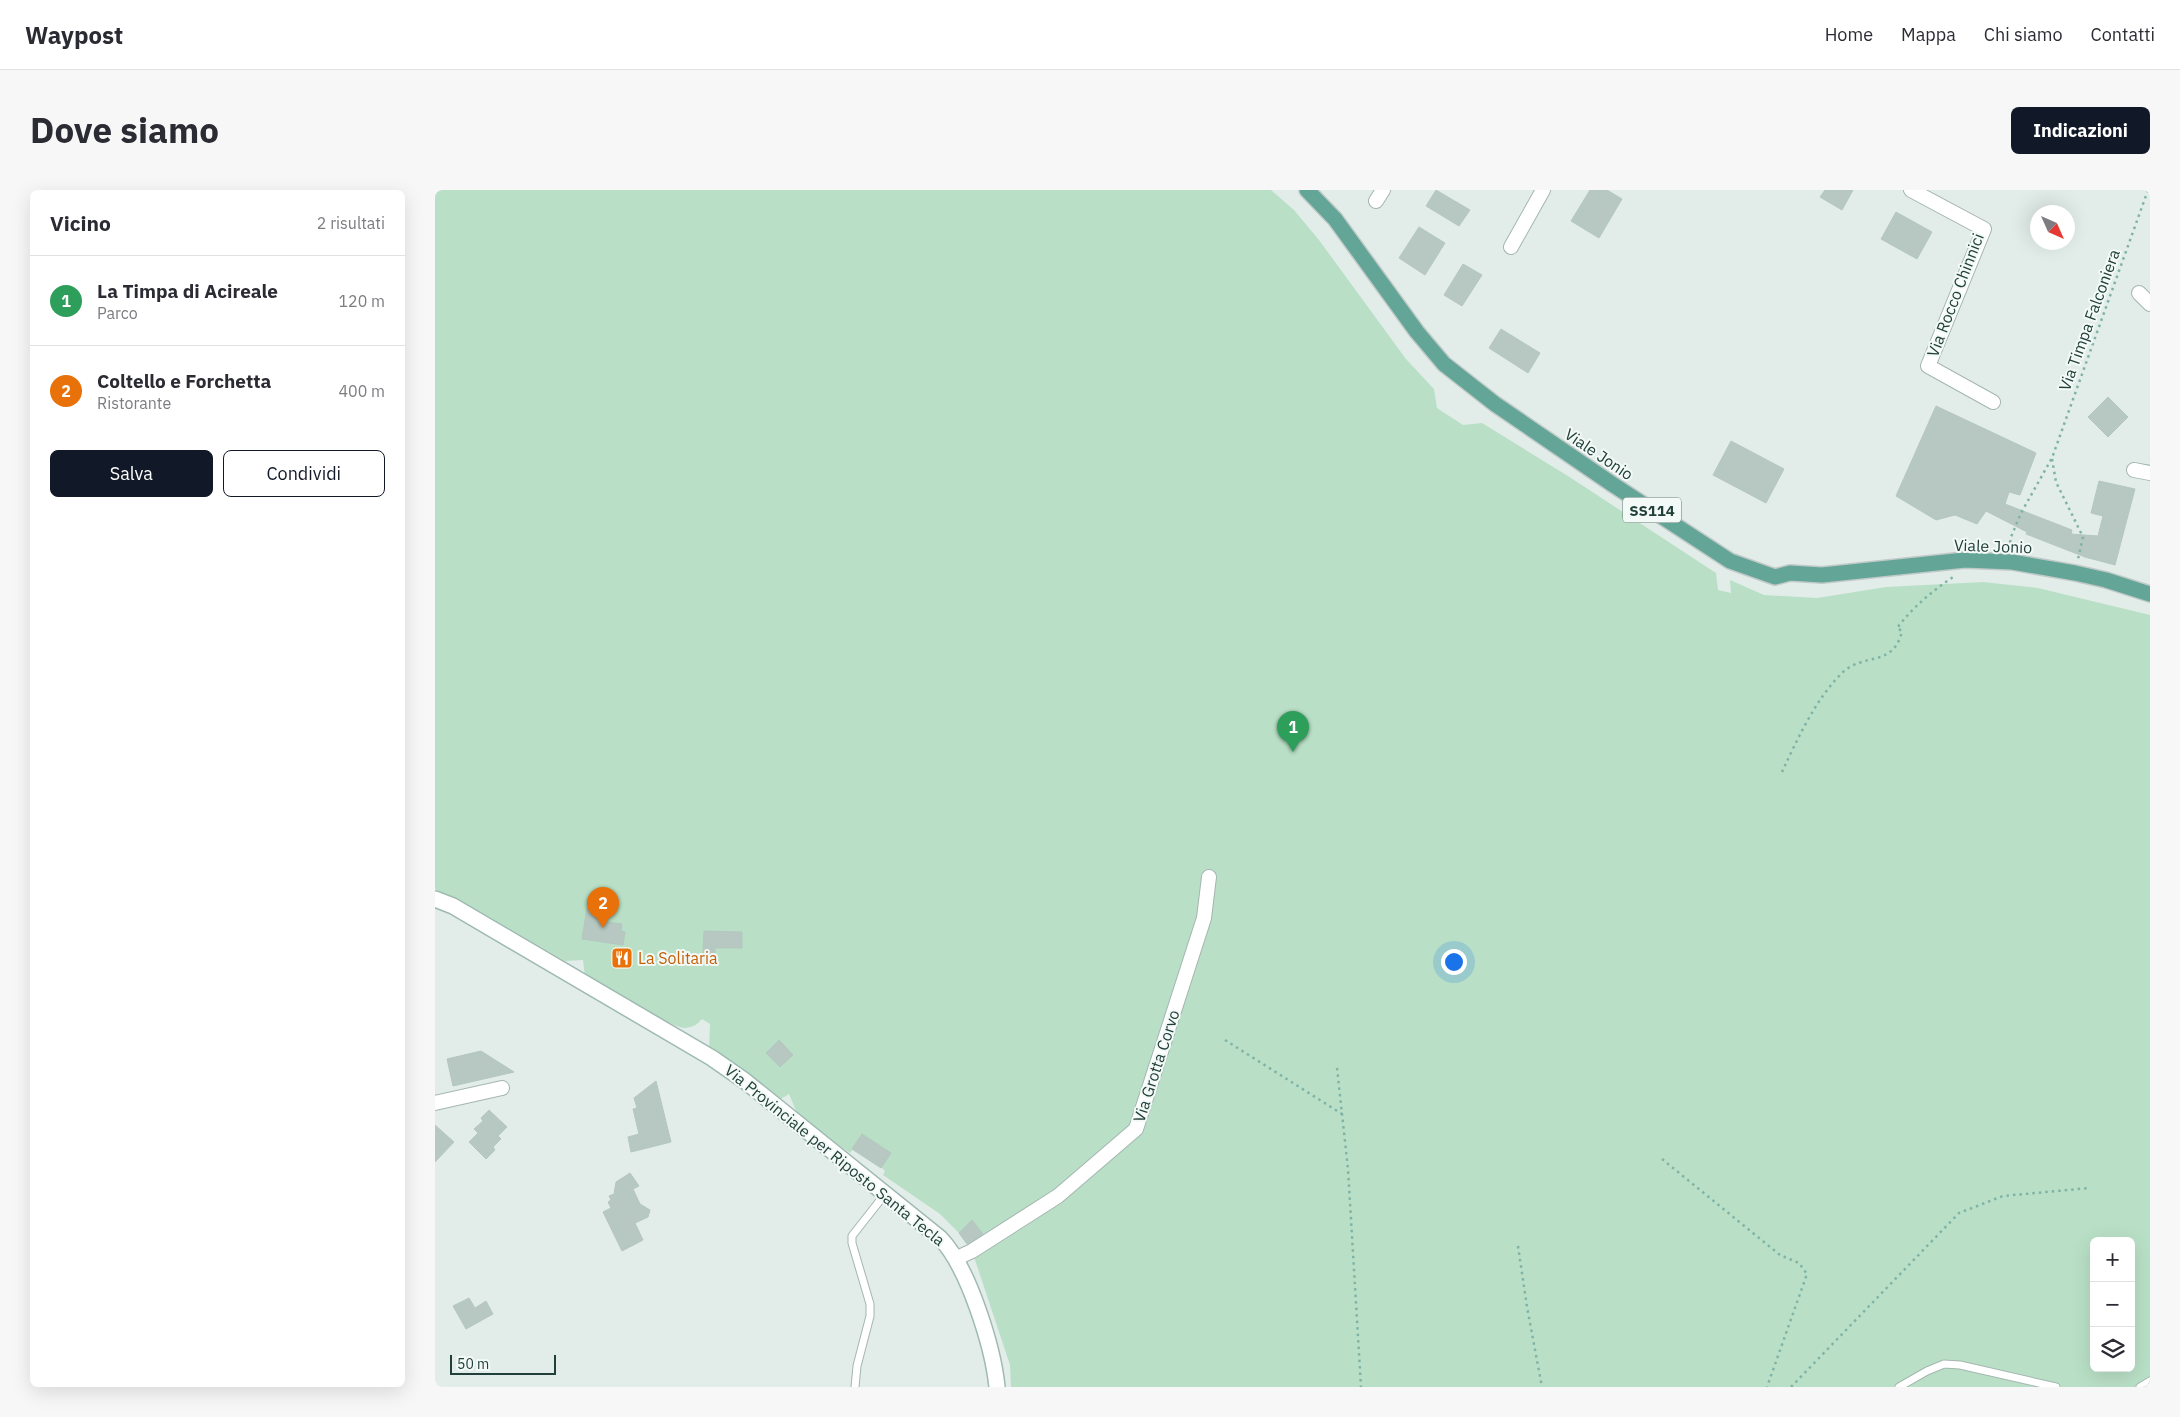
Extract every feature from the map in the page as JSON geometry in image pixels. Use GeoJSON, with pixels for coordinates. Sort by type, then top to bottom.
{"type":"FeatureCollection","features":[{"type":"Feature","properties":{"kind":"main road","name":"Viale Jonio"},"geometry":{"type":"LineString","coordinates":[[1307,190],[1340,226],[1417,332],[1444,364],[1495,404],[1611,484],[1730,561],[1775,577],[1791,573],[1839,574],[1965,560],[2043,566],[2106,580],[2150,586]]}},
{"type":"Feature","properties":{"kind":"main road","name":"Viale Jonio"},"geometry":{"type":"LineString","coordinates":[[2106,580],[2150,594]]}},
{"type":"Feature","properties":{"kind":"street"},"geometry":{"type":"LineString","coordinates":[[1511,247],[1543,190]]}},
{"type":"Feature","properties":{"kind":"street","name":"Via Rocco Chinnici"},"geometry":{"type":"LineString","coordinates":[[1911,190],[1984,229],[1928,366],[1993,402]]}},
{"type":"Feature","properties":{"kind":"street"},"geometry":{"type":"LineString","coordinates":[[2139,293],[2150,304]]}},
{"type":"Feature","properties":{"kind":"street"},"geometry":{"type":"LineString","coordinates":[[2135,470],[2150,473]]}},
{"type":"Feature","properties":{"kind":"street","name":"Via Grotta Corvo"},"geometry":{"type":"LineString","coordinates":[[957,1258],[972,1251],[1058,1196],[1136,1129],[1204,918],[1209,877]]}},
{"type":"Feature","properties":{"kind":"street","name":"Via Provinciale per Riposto Santa Tecla"},"geometry":{"type":"LineString","coordinates":[[435,899],[453,906],[712,1058],[775,1104],[824,1146],[940,1238],[957,1258],[967,1277],[992,1355],[997,1387]]}},
{"type":"Feature","properties":{"kind":"street"},"geometry":{"type":"LineString","coordinates":[[435,1103],[502,1088]]}},
{"type":"Feature","properties":{"kind":"lane"},"geometry":{"type":"LineString","coordinates":[[855,1387],[857,1366],[870,1316],[870,1304],[852,1242],[852,1236],[885,1194]]}},
{"type":"Feature","properties":{"kind":"lane"},"geometry":{"type":"LineString","coordinates":[[1899,1387],[1927,1370],[1944,1364],[1960,1365],[2056,1387]]}},
{"type":"Feature","properties":{"kind":"lane"},"geometry":{"type":"LineString","coordinates":[[2140,1387],[2150,1380]]}},
{"type":"Feature","properties":{"kind":"path","name":"Via Timpa Falconiera"},"geometry":{"type":"LineString","coordinates":[[2009,549],[2011,537],[2021,513],[2052,458],[2148,190]]}},
{"type":"Feature","properties":{"kind":"path","name":"Via Timpa Falconiera"},"geometry":{"type":"LineString","coordinates":[[2052,458],[2056,482],[2083,537],[2077,564]]}},
{"type":"Feature","properties":{"kind":"path"},"geometry":{"type":"LineString","coordinates":[[1782,772],[1799,736],[1841,673],[1871,658],[1885,656],[1894,650],[1899,642],[1902,631],[1897,628],[1931,591],[1955,576]]}},
{"type":"Feature","properties":{"kind":"path"},"geometry":{"type":"LineString","coordinates":[[1225,1040],[1343,1114]]}},
{"type":"Feature","properties":{"kind":"path"},"geometry":{"type":"LineString","coordinates":[[1337,1068],[1348,1169],[1361,1387]]}},
{"type":"Feature","properties":{"kind":"path"},"geometry":{"type":"LineString","coordinates":[[1662,1158],[1780,1255],[1799,1263],[1807,1274],[1767,1387]]}},
{"type":"Feature","properties":{"kind":"path"},"geometry":{"type":"LineString","coordinates":[[1791,1387],[1959,1213],[2003,1196],[2089,1188]]}},
{"type":"Feature","properties":{"kind":"path"},"geometry":{"type":"LineString","coordinates":[[1518,1246],[1542,1387]]}},
{"type":"Feature","properties":{"kind":"green space"},"geometry":{"type":"Polygon","coordinates":[[[435,190],[1271,190],[1294,210],[1319,240],[1406,359],[1434,389],[1437,408],[1463,425],[1482,423],[1568,476],[1716,573],[1718,590],[1731,593],[1730,580],[1764,595],[1817,598],[1886,587],[1983,582],[2038,588],[2150,615],[2150,1387],[1011,1387],[1010,1365],[972,1251],[959,1233],[940,1214],[883,1175],[885,1171],[883,1169],[853,1149],[850,1153],[825,1136],[797,1113],[789,1094],[779,1100],[746,1072],[709,1048],[710,1024],[702,1019],[695,1025],[685,1028],[666,1021],[585,977],[583,960],[565,961],[462,901],[435,889],[435,190]]]}},
{"type":"Feature","properties":{"kind":"building"},"geometry":{"type":"Polygon","coordinates":[[[1436,190],[1470,210],[1459,226],[1426,206],[1436,190]]]}},
{"type":"Feature","properties":{"kind":"building"},"geometry":{"type":"Polygon","coordinates":[[[1590,190],[1607,190],[1622,199],[1599,238],[1571,221],[1590,190]]]}},
{"type":"Feature","properties":{"kind":"building"},"geometry":{"type":"Polygon","coordinates":[[[1825,190],[1853,190],[1842,210],[1820,197],[1825,190]]]}},
{"type":"Feature","properties":{"kind":"building"},"geometry":{"type":"Polygon","coordinates":[[[1896,212],[1932,232],[1917,259],[1881,239],[1896,212]]]}},
{"type":"Feature","properties":{"kind":"building"},"geometry":{"type":"Polygon","coordinates":[[[1419,227],[1445,243],[1425,275],[1399,258],[1419,227]]]}},
{"type":"Feature","properties":{"kind":"building"},"geometry":{"type":"Polygon","coordinates":[[[1463,264],[1482,275],[1462,306],[1444,295],[1463,264]]]}},
{"type":"Feature","properties":{"kind":"building"},"geometry":{"type":"Polygon","coordinates":[[[1501,329],[1540,353],[1528,373],[1489,348],[1501,329]]]}},
{"type":"Feature","properties":{"kind":"building"},"geometry":{"type":"Polygon","coordinates":[[[2108,397],[2128,417],[2108,437],[2088,417],[2108,397]]]}},
{"type":"Feature","properties":{"kind":"building"},"geometry":{"type":"Polygon","coordinates":[[[1936,406],[2036,453],[2020,495],[2009,492],[2005,504],[2072,530],[2071,534],[2098,536],[2103,516],[2091,513],[2099,481],[2135,489],[2115,565],[2085,557],[2026,534],[2027,532],[1986,511],[1977,524],[1955,515],[1936,520],[1896,496],[1936,406]]]}},
{"type":"Feature","properties":{"kind":"building"},"geometry":{"type":"Polygon","coordinates":[[[1731,441],[1784,469],[1766,503],[1713,475],[1731,441]]]}},
{"type":"Feature","properties":{"kind":"building"},"geometry":{"type":"Polygon","coordinates":[[[587,908],[601,910],[599,921],[622,924],[621,931],[625,932],[623,945],[582,939],[587,908]]]}},
{"type":"Feature","properties":{"kind":"building"},"geometry":{"type":"Polygon","coordinates":[[[704,931],[742,932],[742,948],[715,948],[715,955],[703,954],[704,931]]]}},
{"type":"Feature","properties":{"kind":"building"},"geometry":{"type":"Polygon","coordinates":[[[779,1040],[793,1055],[780,1067],[766,1053],[779,1040]]]}},
{"type":"Feature","properties":{"kind":"building"},"geometry":{"type":"Polygon","coordinates":[[[481,1051],[514,1072],[453,1086],[447,1059],[481,1051]]]}},
{"type":"Feature","properties":{"kind":"building"},"geometry":{"type":"Polygon","coordinates":[[[656,1081],[671,1142],[631,1152],[628,1137],[639,1134],[633,1109],[637,1108],[634,1098],[656,1081]]]}},
{"type":"Feature","properties":{"kind":"building"},"geometry":{"type":"Polygon","coordinates":[[[489,1110],[507,1127],[498,1136],[501,1139],[493,1147],[495,1150],[486,1159],[469,1142],[478,1133],[474,1129],[483,1121],[481,1118],[489,1110]]]}},
{"type":"Feature","properties":{"kind":"building"},"geometry":{"type":"Polygon","coordinates":[[[435,1125],[454,1142],[435,1162],[435,1125]]]}},
{"type":"Feature","properties":{"kind":"building"},"geometry":{"type":"Polygon","coordinates":[[[862,1134],[891,1153],[881,1168],[852,1149],[862,1134]]]}},
{"type":"Feature","properties":{"kind":"building"},"geometry":{"type":"Polygon","coordinates":[[[630,1173],[639,1186],[633,1189],[640,1204],[650,1210],[648,1217],[635,1223],[643,1240],[622,1251],[603,1212],[611,1208],[608,1202],[611,1200],[609,1196],[614,1194],[616,1182],[630,1173]]]}},
{"type":"Feature","properties":{"kind":"building"},"geometry":{"type":"Polygon","coordinates":[[[972,1220],[983,1234],[967,1244],[959,1233],[972,1220]]]}},
{"type":"Feature","properties":{"kind":"building"},"geometry":{"type":"Polygon","coordinates":[[[469,1298],[475,1308],[486,1301],[493,1314],[466,1329],[453,1306],[469,1298]]]}},
{"type":"Feature","properties":{"kind":"place","name":"La Timpa di Acireale"},"geometry":{"type":"Point","coordinates":[1293,752]}},
{"type":"Feature","properties":{"kind":"place","name":"Coltello e Forchetta"},"geometry":{"type":"Point","coordinates":[603,928]}},
{"type":"Feature","properties":{"kind":"place","name":"La Solitaria"},"geometry":{"type":"Point","coordinates":[622,958]}}]}
